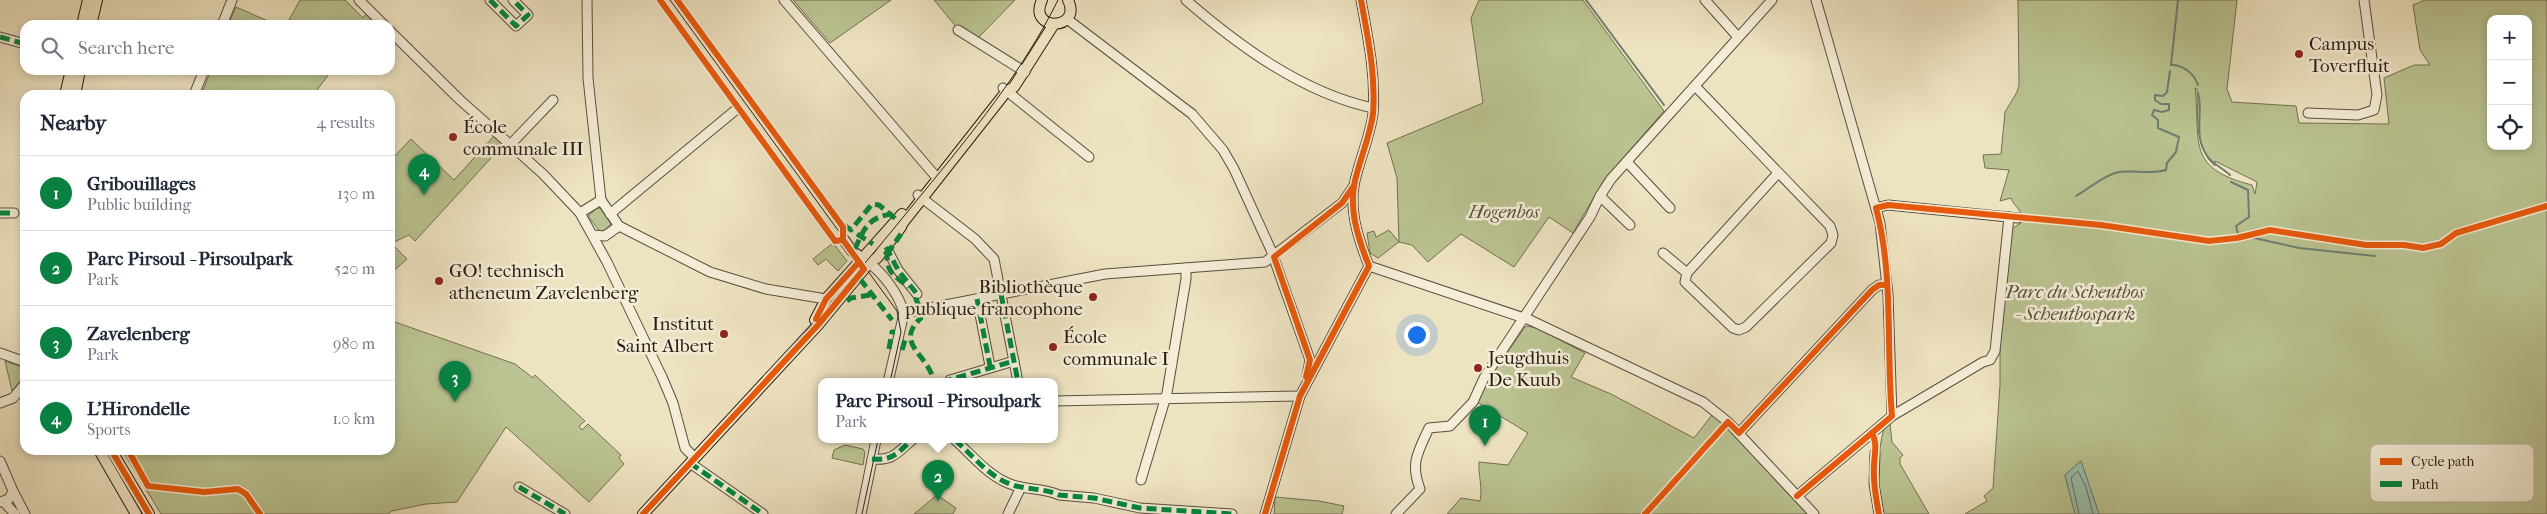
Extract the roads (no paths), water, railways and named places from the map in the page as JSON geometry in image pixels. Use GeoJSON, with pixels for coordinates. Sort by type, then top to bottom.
{"type":"FeatureCollection","features":[{"type":"Feature","properties":{"kind":"main road"},"geometry":{"type":"LineString","coordinates":[[83,20],[88,0]]}},
{"type":"Feature","properties":{"kind":"main road"},"geometry":{"type":"LineString","coordinates":[[92,20],[97,0]]}},
{"type":"Feature","properties":{"kind":"main road"},"geometry":{"type":"LineString","coordinates":[[668,0],[852,251],[866,261]]}},
{"type":"Feature","properties":{"kind":"main road"},"geometry":{"type":"LineString","coordinates":[[1042,0],[1040,12],[1051,23]]}},
{"type":"Feature","properties":{"kind":"main road"},"geometry":{"type":"LineString","coordinates":[[643,514],[789,354],[818,325],[866,261],[921,196],[1005,90],[1014,87],[1022,70],[1051,23],[1067,19],[1070,10],[1068,0]]}},
{"type":"Feature","properties":{"kind":"main road"},"geometry":{"type":"LineString","coordinates":[[66,90],[69,75]]}},
{"type":"Feature","properties":{"kind":"main road"},"geometry":{"type":"LineString","coordinates":[[75,90],[79,75]]}},
{"type":"Feature","properties":{"kind":"main road"},"geometry":{"type":"LineString","coordinates":[[789,354],[821,312],[826,299],[866,261],[886,247],[921,196]]}},
{"type":"Feature","properties":{"kind":"main road"},"geometry":{"type":"LineString","coordinates":[[102,455],[136,514]]}},
{"type":"Feature","properties":{"kind":"main road"},"geometry":{"type":"LineString","coordinates":[[114,455],[149,514]]}},
{"type":"Feature","properties":{"kind":"street"},"geometry":{"type":"LineString","coordinates":[[224,20],[232,0]]}},
{"type":"Feature","properties":{"kind":"street"},"geometry":{"type":"LineString","coordinates":[[360,0],[379,20]]}},
{"type":"Feature","properties":{"kind":"street"},"geometry":{"type":"LineString","coordinates":[[490,0],[516,26],[528,15],[513,0]]}},
{"type":"Feature","properties":{"kind":"street"},"geometry":{"type":"LineString","coordinates":[[587,0],[588,78],[601,200],[619,226],[710,272],[766,289],[826,299]]}},
{"type":"Feature","properties":{"kind":"street"},"geometry":{"type":"LineString","coordinates":[[784,0],[936,177]]}},
{"type":"Feature","properties":{"kind":"street"},"geometry":{"type":"LineString","coordinates":[[1186,0],[1247,49],[1277,67],[1309,85],[1373,108]]}},
{"type":"Feature","properties":{"kind":"street"},"geometry":{"type":"LineString","coordinates":[[1265,514],[1300,396],[1314,361],[1369,266],[1352,208],[1353,187],[1370,131],[1373,108],[1372,65],[1361,0]]}},
{"type":"Feature","properties":{"kind":"street"},"geometry":{"type":"LineString","coordinates":[[1705,0],[1738,37]]}},
{"type":"Feature","properties":{"kind":"street"},"geometry":{"type":"LineString","coordinates":[[1396,514],[1420,489],[1413,472],[1419,450],[1429,428],[1450,426],[1456,422],[1473,402],[1484,378],[1590,217],[1600,196],[1626,162],[1772,0]]}},
{"type":"Feature","properties":{"kind":"street"},"geometry":{"type":"LineString","coordinates":[[1816,0],[1876,208],[1887,285],[1892,416]]}},
{"type":"Feature","properties":{"kind":"street"},"geometry":{"type":"LineString","coordinates":[[2308,113],[2358,115],[2374,110],[2377,95],[2364,0]]}},
{"type":"Feature","properties":{"kind":"street"},"geometry":{"type":"LineString","coordinates":[[1067,19],[1192,114],[1211,135],[1234,169],[1274,257],[1314,361]]}},
{"type":"Feature","properties":{"kind":"street"},"geometry":{"type":"LineString","coordinates":[[958,30],[1022,70]]}},
{"type":"Feature","properties":{"kind":"street"},"geometry":{"type":"LineString","coordinates":[[395,36],[459,99],[543,174],[580,213],[593,235],[662,377],[673,403],[685,448],[692,460],[763,514]]}},
{"type":"Feature","properties":{"kind":"street"},"geometry":{"type":"LineString","coordinates":[[0,37],[20,43]]}},
{"type":"Feature","properties":{"kind":"street"},"geometry":{"type":"LineString","coordinates":[[196,90],[202,75]]}},
{"type":"Feature","properties":{"kind":"street"},"geometry":{"type":"LineString","coordinates":[[1695,86],[1830,226],[1833,234],[1831,243],[1746,327],[1739,330],[1733,328],[1686,282],[1687,274],[1778,173]]}},
{"type":"Feature","properties":{"kind":"street"},"geometry":{"type":"LineString","coordinates":[[1005,90],[1089,157]]}},
{"type":"Feature","properties":{"kind":"street"},"geometry":{"type":"LineString","coordinates":[[510,145],[553,100]]}},
{"type":"Feature","properties":{"kind":"street"},"geometry":{"type":"LineString","coordinates":[[610,214],[744,104]]}},
{"type":"Feature","properties":{"kind":"street"},"geometry":{"type":"LineString","coordinates":[[1626,162],[1670,208]]}},
{"type":"Feature","properties":{"kind":"street"},"geometry":{"type":"LineString","coordinates":[[904,313],[1105,274],[1265,262],[1274,257],[1342,203],[1353,187]]}},
{"type":"Feature","properties":{"kind":"street"},"geometry":{"type":"LineString","coordinates":[[921,196],[978,242],[994,259],[1017,378]]}},
{"type":"Feature","properties":{"kind":"street"},"geometry":{"type":"LineString","coordinates":[[1600,196],[1630,225]]}},
{"type":"Feature","properties":{"kind":"street"},"geometry":{"type":"LineString","coordinates":[[580,213],[601,200]]}},
{"type":"Feature","properties":{"kind":"street"},"geometry":{"type":"LineString","coordinates":[[1342,203],[1352,208]]}},
{"type":"Feature","properties":{"kind":"street"},"geometry":{"type":"LineString","coordinates":[[1797,496],[1892,416],[1983,362],[1990,360],[1995,351],[2013,217],[1888,205],[1876,208]]}},
{"type":"Feature","properties":{"kind":"street"},"geometry":{"type":"LineString","coordinates":[[0,213],[14,213]]}},
{"type":"Feature","properties":{"kind":"street"},"geometry":{"type":"LineString","coordinates":[[593,235],[605,236],[619,226]]}},
{"type":"Feature","properties":{"kind":"street"},"geometry":{"type":"LineString","coordinates":[[886,247],[898,270],[917,294]]}},
{"type":"Feature","properties":{"kind":"street"},"geometry":{"type":"LineString","coordinates":[[1663,253],[1687,274]]}},
{"type":"Feature","properties":{"kind":"street"},"geometry":{"type":"LineString","coordinates":[[866,261],[877,269],[902,303],[904,313],[889,378]]}},
{"type":"Feature","properties":{"kind":"street"},"geometry":{"type":"LineString","coordinates":[[1369,266],[1524,318],[1703,402],[1738,433],[1814,514]]}},
{"type":"Feature","properties":{"kind":"street"},"geometry":{"type":"LineString","coordinates":[[1141,480],[1165,398],[1186,278],[1186,268]]}},
{"type":"Feature","properties":{"kind":"street"},"geometry":{"type":"LineString","coordinates":[[1738,433],[1872,290],[1879,285],[1887,285]]}},
{"type":"Feature","properties":{"kind":"street"},"geometry":{"type":"LineString","coordinates":[[977,299],[990,366]]}},
{"type":"Feature","properties":{"kind":"street"},"geometry":{"type":"LineString","coordinates":[[0,353],[20,360]]}},
{"type":"Feature","properties":{"kind":"street"},"geometry":{"type":"LineString","coordinates":[[956,378],[990,366],[1014,361]]}},
{"type":"Feature","properties":{"kind":"street"},"geometry":{"type":"LineString","coordinates":[[0,403],[13,398],[20,390]]}},
{"type":"Feature","properties":{"kind":"street"},"geometry":{"type":"LineString","coordinates":[[1058,401],[1300,396]]}},
{"type":"Feature","properties":{"kind":"street"},"geometry":{"type":"LineString","coordinates":[[861,514],[875,443]]}},
{"type":"Feature","properties":{"kind":"street"},"geometry":{"type":"LineString","coordinates":[[872,459],[885,460],[892,458],[909,443]]}},
{"type":"Feature","properties":{"kind":"street"},"geometry":{"type":"LineString","coordinates":[[958,443],[999,480],[1021,487],[1051,491],[1059,495],[1123,503],[1159,511],[1232,514]]}},
{"type":"Feature","properties":{"kind":"street"},"geometry":{"type":"LineString","coordinates":[[1875,454],[1874,484],[1879,514]]}},
{"type":"Feature","properties":{"kind":"street"},"geometry":{"type":"LineString","coordinates":[[0,461],[9,499],[2,502],[15,514]]}},
{"type":"Feature","properties":{"kind":"street"},"geometry":{"type":"LineString","coordinates":[[7,486],[25,514]]}},
{"type":"Feature","properties":{"kind":"street"},"geometry":{"type":"LineString","coordinates":[[519,486],[565,514]]}},
{"type":"Feature","properties":{"kind":"street"},"geometry":{"type":"LineString","coordinates":[[1008,514],[1021,487]]}},
{"type":"Feature","properties":{"kind":"water"},"geometry":{"type":"Polygon","coordinates":[[[2081,461],[2099,514],[2075,514],[2065,475],[2081,461]]]}},
{"type":"Feature","properties":{"kind":"waterway"},"geometry":{"type":"LineString","coordinates":[[1586,0],[1664,105]]}},
{"type":"Feature","properties":{"kind":"waterway"},"geometry":{"type":"LineString","coordinates":[[2171,65],[2178,0]]}},
{"type":"Feature","properties":{"kind":"waterway"},"geometry":{"type":"LineString","coordinates":[[2171,65],[2180,66],[2188,70],[2198,85]]}},
{"type":"Feature","properties":{"kind":"waterway"},"geometry":{"type":"LineString","coordinates":[[2076,196],[2100,180],[2115,173],[2166,170],[2167,163],[2176,152],[2179,137],[2158,128],[2158,120],[2152,115],[2154,110],[2162,112],[2169,110],[2169,104],[2161,104],[2155,100],[2155,95],[2163,96],[2167,92],[2170,71]]}},
{"type":"Feature","properties":{"kind":"waterway"},"geometry":{"type":"LineString","coordinates":[[2198,93],[2200,108],[2199,133],[2203,149],[2210,160],[2230,175]]}},
{"type":"Feature","properties":{"kind":"waterway"},"geometry":{"type":"LineString","coordinates":[[2231,182],[2248,190],[2249,217],[2236,226],[2238,234],[2241,235]]}},
{"type":"Feature","properties":{"kind":"waterway"},"geometry":{"type":"LineString","coordinates":[[2250,237],[2299,248],[2375,256]]}},
{"type":"Feature","properties":{"kind":"tram line"},"geometry":{"type":"LineString","coordinates":[[670,0],[897,311],[901,332],[891,378]]}},
{"type":"Feature","properties":{"kind":"tram line"},"geometry":{"type":"LineString","coordinates":[[640,514],[819,316],[941,171],[996,101],[1029,52],[1058,0]]}},
{"type":"Feature","properties":{"kind":"tram line"},"geometry":{"type":"LineString","coordinates":[[862,514],[877,443]]}},
{"type":"Feature","properties":{"kind":"place","name":"Campus Toverfluit"},"geometry":{"type":"Point","coordinates":[2299,54]}},
{"type":"Feature","properties":{"kind":"place","name":"École communale III"},"geometry":{"type":"Point","coordinates":[453,137]}},
{"type":"Feature","properties":{"kind":"place","name":"L'Hirondelle"},"geometry":{"type":"Point","coordinates":[424,195]}},
{"type":"Feature","properties":{"kind":"place","name":"GO! technisch atheneum Zavelenberg"},"geometry":{"type":"Point","coordinates":[439,281]}},
{"type":"Feature","properties":{"kind":"place","name":"Bibliothèque publique francophone"},"geometry":{"type":"Point","coordinates":[1093,297]}},
{"type":"Feature","properties":{"kind":"place","name":"Institut Saint Albert"},"geometry":{"type":"Point","coordinates":[724,334]}},
{"type":"Feature","properties":{"kind":"place","name":"École communale I"},"geometry":{"type":"Point","coordinates":[1053,347]}},
{"type":"Feature","properties":{"kind":"place","name":"Jeugdhuis De Kuub"},"geometry":{"type":"Point","coordinates":[1478,368]}},
{"type":"Feature","properties":{"kind":"place","name":"Zavelenberg"},"geometry":{"type":"Point","coordinates":[455,402]}},
{"type":"Feature","properties":{"kind":"place","name":"Gribouillages"},"geometry":{"type":"Point","coordinates":[1485,446]}},
{"type":"Feature","properties":{"kind":"place","name":"Parc Pirsoul - Pirsoulpark"},"geometry":{"type":"Point","coordinates":[938,501]}},
{"type":"Feature","properties":{"kind":"park label","name":"Hogenbos"},"geometry":{"type":"Point","coordinates":[1504,211]}},
{"type":"Feature","properties":{"kind":"park label","name":"Parc du Scheutbos - Scheutbospark"},"geometry":{"type":"Point","coordinates":[2075,302]}}]}
